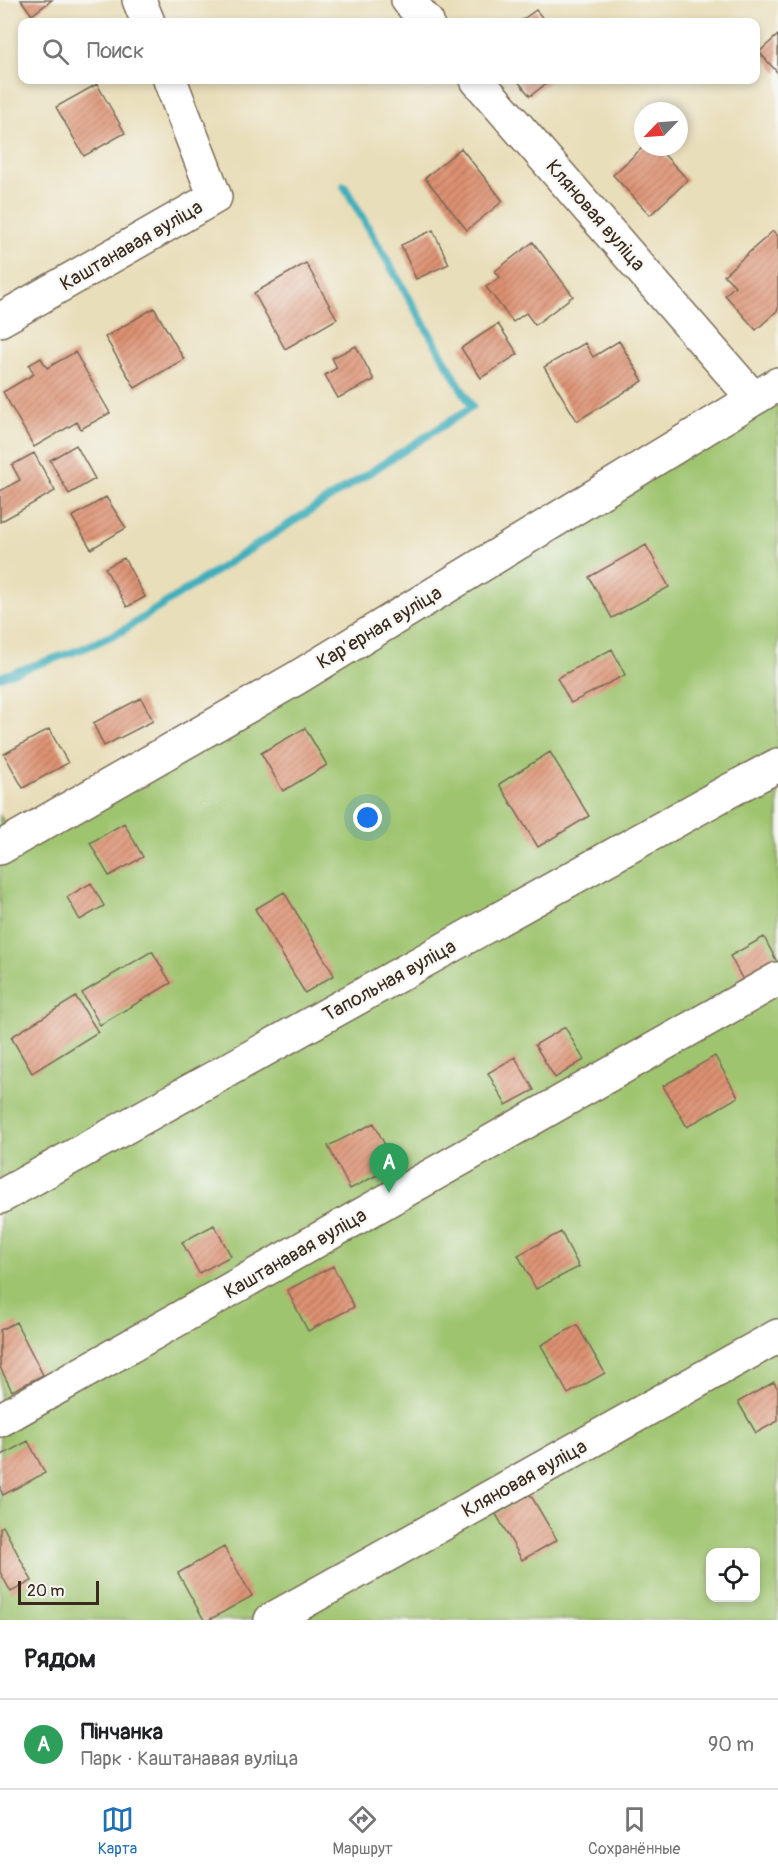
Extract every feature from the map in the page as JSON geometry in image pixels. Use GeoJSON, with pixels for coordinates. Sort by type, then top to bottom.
{"type":"FeatureCollection","features":[{"type":"Feature","properties":{"kind":"street"},"geometry":{"type":"LineString","coordinates":[[140,0],[147,18]]}},
{"type":"Feature","properties":{"kind":"street"},"geometry":{"type":"LineString","coordinates":[[408,0],[424,18]]}},
{"type":"Feature","properties":{"kind":"street","name":"Каштанавая вуліца"},"geometry":{"type":"LineString","coordinates":[[0,320],[216,197],[172,84]]}},
{"type":"Feature","properties":{"kind":"street","name":"Кляновая вуліца"},"geometry":{"type":"LineString","coordinates":[[481,84],[714,350],[766,391]]}},
{"type":"Feature","properties":{"kind":"street","name":"Карʼерная вуліца"},"geometry":{"type":"LineString","coordinates":[[0,848],[295,679],[766,391]]}},
{"type":"Feature","properties":{"kind":"street","name":"Тапольная вуліца"},"geometry":{"type":"LineString","coordinates":[[0,1197],[778,765]]}},
{"type":"Feature","properties":{"kind":"street","name":"Каштанавая вуліца"},"geometry":{"type":"LineString","coordinates":[[0,1420],[778,979]]}},
{"type":"Feature","properties":{"kind":"street","name":"Кляновая вуліца"},"geometry":{"type":"LineString","coordinates":[[271,1620],[778,1336]]}},
{"type":"Feature","properties":{"kind":"green space"},"geometry":{"type":"Polygon","coordinates":[[[778,372],[778,1620],[0,1620],[0,816],[11,833],[778,372]]]}},
{"type":"Feature","properties":{"kind":"building"},"geometry":{"type":"Polygon","coordinates":[[[21,0],[52,0],[32,15],[21,0]]]}},
{"type":"Feature","properties":{"kind":"building"},"geometry":{"type":"Polygon","coordinates":[[[536,10],[543,18],[525,18],[536,10]]]}},
{"type":"Feature","properties":{"kind":"building"},"geometry":{"type":"Polygon","coordinates":[[[778,35],[778,73],[760,53],[778,35]]]}},
{"type":"Feature","properties":{"kind":"building"},"geometry":{"type":"Polygon","coordinates":[[[97,84],[125,133],[84,156],[56,107],[97,84]]]}},
{"type":"Feature","properties":{"kind":"building"},"geometry":{"type":"Polygon","coordinates":[[[520,84],[546,84],[530,96],[520,84]]]}},
{"type":"Feature","properties":{"kind":"building"},"geometry":{"type":"Polygon","coordinates":[[[461,148],[503,201],[467,230],[425,178],[461,148]]]}},
{"type":"Feature","properties":{"kind":"building"},"geometry":{"type":"Polygon","coordinates":[[[634,155],[665,156],[688,180],[650,215],[613,175],[634,155]]]}},
{"type":"Feature","properties":{"kind":"building"},"geometry":{"type":"Polygon","coordinates":[[[433,230],[449,264],[416,279],[401,245],[433,230]]]}},
{"type":"Feature","properties":{"kind":"building"},"geometry":{"type":"Polygon","coordinates":[[[773,231],[778,236],[778,310],[756,330],[725,295],[735,286],[724,275],[773,231]]]}},
{"type":"Feature","properties":{"kind":"building"},"geometry":{"type":"Polygon","coordinates":[[[533,242],[573,296],[535,325],[526,313],[513,322],[486,287],[500,277],[495,271],[533,242]]]}},
{"type":"Feature","properties":{"kind":"building"},"geometry":{"type":"Polygon","coordinates":[[[306,263],[337,319],[285,349],[254,293],[306,263]]]}},
{"type":"Feature","properties":{"kind":"building"},"geometry":{"type":"Polygon","coordinates":[[[154,308],[184,359],[135,388],[105,337],[154,308]]]}},
{"type":"Feature","properties":{"kind":"building"},"geometry":{"type":"Polygon","coordinates":[[[498,324],[518,354],[481,378],[461,348],[498,324]]]}},
{"type":"Feature","properties":{"kind":"building"},"geometry":{"type":"Polygon","coordinates":[[[619,341],[643,381],[577,421],[544,367],[585,343],[593,357],[619,341]]]}},
{"type":"Feature","properties":{"kind":"building"},"geometry":{"type":"Polygon","coordinates":[[[356,346],[374,380],[338,398],[325,375],[337,368],[332,358],[356,346]]]}},
{"type":"Feature","properties":{"kind":"building"},"geometry":{"type":"Polygon","coordinates":[[[75,352],[110,413],[81,429],[77,422],[34,447],[3,392],[34,374],[29,365],[41,358],[47,368],[75,352]]]}},
{"type":"Feature","properties":{"kind":"building"},"geometry":{"type":"Polygon","coordinates":[[[76,445],[95,479],[69,494],[50,460],[76,445]]]}},
{"type":"Feature","properties":{"kind":"building"},"geometry":{"type":"Polygon","coordinates":[[[34,453],[55,491],[0,522],[0,491],[20,480],[12,465],[34,453]]]}},
{"type":"Feature","properties":{"kind":"building"},"geometry":{"type":"Polygon","coordinates":[[[106,497],[126,528],[91,549],[72,517],[106,497]]]}},
{"type":"Feature","properties":{"kind":"building"},"geometry":{"type":"Polygon","coordinates":[[[646,545],[669,587],[612,618],[589,577],[646,545]]]}},
{"type":"Feature","properties":{"kind":"building"},"geometry":{"type":"Polygon","coordinates":[[[124,558],[145,597],[127,607],[105,568],[124,558]]]}},
{"type":"Feature","properties":{"kind":"building"},"geometry":{"type":"Polygon","coordinates":[[[612,649],[625,675],[571,703],[557,678],[612,649]]]}},
{"type":"Feature","properties":{"kind":"building"},"geometry":{"type":"Polygon","coordinates":[[[141,698],[153,721],[104,746],[93,723],[141,698]]]}},
{"type":"Feature","properties":{"kind":"building"},"geometry":{"type":"Polygon","coordinates":[[[305,728],[327,765],[283,791],[261,753],[305,728]]]}},
{"type":"Feature","properties":{"kind":"building"},"geometry":{"type":"Polygon","coordinates":[[[49,729],[68,763],[23,788],[4,754],[49,729]]]}},
{"type":"Feature","properties":{"kind":"building"},"geometry":{"type":"Polygon","coordinates":[[[550,752],[589,816],[538,847],[499,784],[550,752]]]}},
{"type":"Feature","properties":{"kind":"building"},"geometry":{"type":"Polygon","coordinates":[[[124,823],[143,857],[109,876],[90,843],[124,823]]]}},
{"type":"Feature","properties":{"kind":"building"},"geometry":{"type":"Polygon","coordinates":[[[91,883],[104,906],[80,920],[67,897],[91,883]]]}},
{"type":"Feature","properties":{"kind":"building"},"geometry":{"type":"Polygon","coordinates":[[[284,892],[334,975],[305,993],[255,909],[284,892]]]}},
{"type":"Feature","properties":{"kind":"building"},"geometry":{"type":"Polygon","coordinates":[[[764,937],[778,964],[744,982],[730,956],[764,937]]]}},
{"type":"Feature","properties":{"kind":"building"},"geometry":{"type":"Polygon","coordinates":[[[152,951],[171,983],[100,1025],[82,993],[152,951]]]}},
{"type":"Feature","properties":{"kind":"building"},"geometry":{"type":"Polygon","coordinates":[[[76,997],[98,1032],[32,1073],[11,1037],[76,997]]]}},
{"type":"Feature","properties":{"kind":"building"},"geometry":{"type":"Polygon","coordinates":[[[565,1027],[584,1060],[555,1078],[535,1045],[565,1027]]]}},
{"type":"Feature","properties":{"kind":"building"},"geometry":{"type":"Polygon","coordinates":[[[715,1056],[738,1097],[687,1127],[663,1086],[715,1056]]]}},
{"type":"Feature","properties":{"kind":"building"},"geometry":{"type":"Polygon","coordinates":[[[515,1057],[534,1090],[506,1105],[488,1073],[515,1057]]]}},
{"type":"Feature","properties":{"kind":"building"},"geometry":{"type":"Polygon","coordinates":[[[374,1123],[395,1166],[350,1189],[328,1146],[374,1123]]]}},
{"type":"Feature","properties":{"kind":"building"},"geometry":{"type":"Polygon","coordinates":[[[214,1225],[231,1256],[199,1273],[182,1242],[214,1225]]]}},
{"type":"Feature","properties":{"kind":"building"},"geometry":{"type":"Polygon","coordinates":[[[561,1232],[579,1267],[536,1289],[518,1255],[561,1232]]]}},
{"type":"Feature","properties":{"kind":"building"},"geometry":{"type":"Polygon","coordinates":[[[333,1266],[354,1307],[308,1331],[287,1290],[333,1266]]]}},
{"type":"Feature","properties":{"kind":"building"},"geometry":{"type":"Polygon","coordinates":[[[16,1322],[43,1375],[12,1391],[0,1367],[0,1330],[16,1322]]]}},
{"type":"Feature","properties":{"kind":"building"},"geometry":{"type":"Polygon","coordinates":[[[577,1325],[605,1373],[568,1394],[541,1345],[577,1325]]]}},
{"type":"Feature","properties":{"kind":"building"},"geometry":{"type":"Polygon","coordinates":[[[774,1382],[778,1389],[778,1421],[756,1433],[738,1402],[774,1382]]]}},
{"type":"Feature","properties":{"kind":"building"},"geometry":{"type":"Polygon","coordinates":[[[28,1441],[45,1473],[3,1495],[0,1489],[0,1456],[28,1441]]]}},
{"type":"Feature","properties":{"kind":"building"},"geometry":{"type":"Polygon","coordinates":[[[530,1494],[557,1540],[522,1560],[496,1514],[530,1494]]]}},
{"type":"Feature","properties":{"kind":"building"},"geometry":{"type":"Polygon","coordinates":[[[3,1526],[32,1581],[11,1592],[0,1572],[0,1528],[3,1526]]]}},
{"type":"Feature","properties":{"kind":"building"},"geometry":{"type":"Polygon","coordinates":[[[224,1547],[252,1596],[209,1620],[204,1620],[178,1573],[224,1547]]]}},
{"type":"Feature","properties":{"kind":"waterway"},"geometry":{"type":"LineString","coordinates":[[0,677],[82,649],[122,631],[472,407],[344,186]]}},
{"type":"Feature","properties":{"kind":"place","name":"Пінчанка"},"geometry":{"type":"Point","coordinates":[389,1193]}}]}
